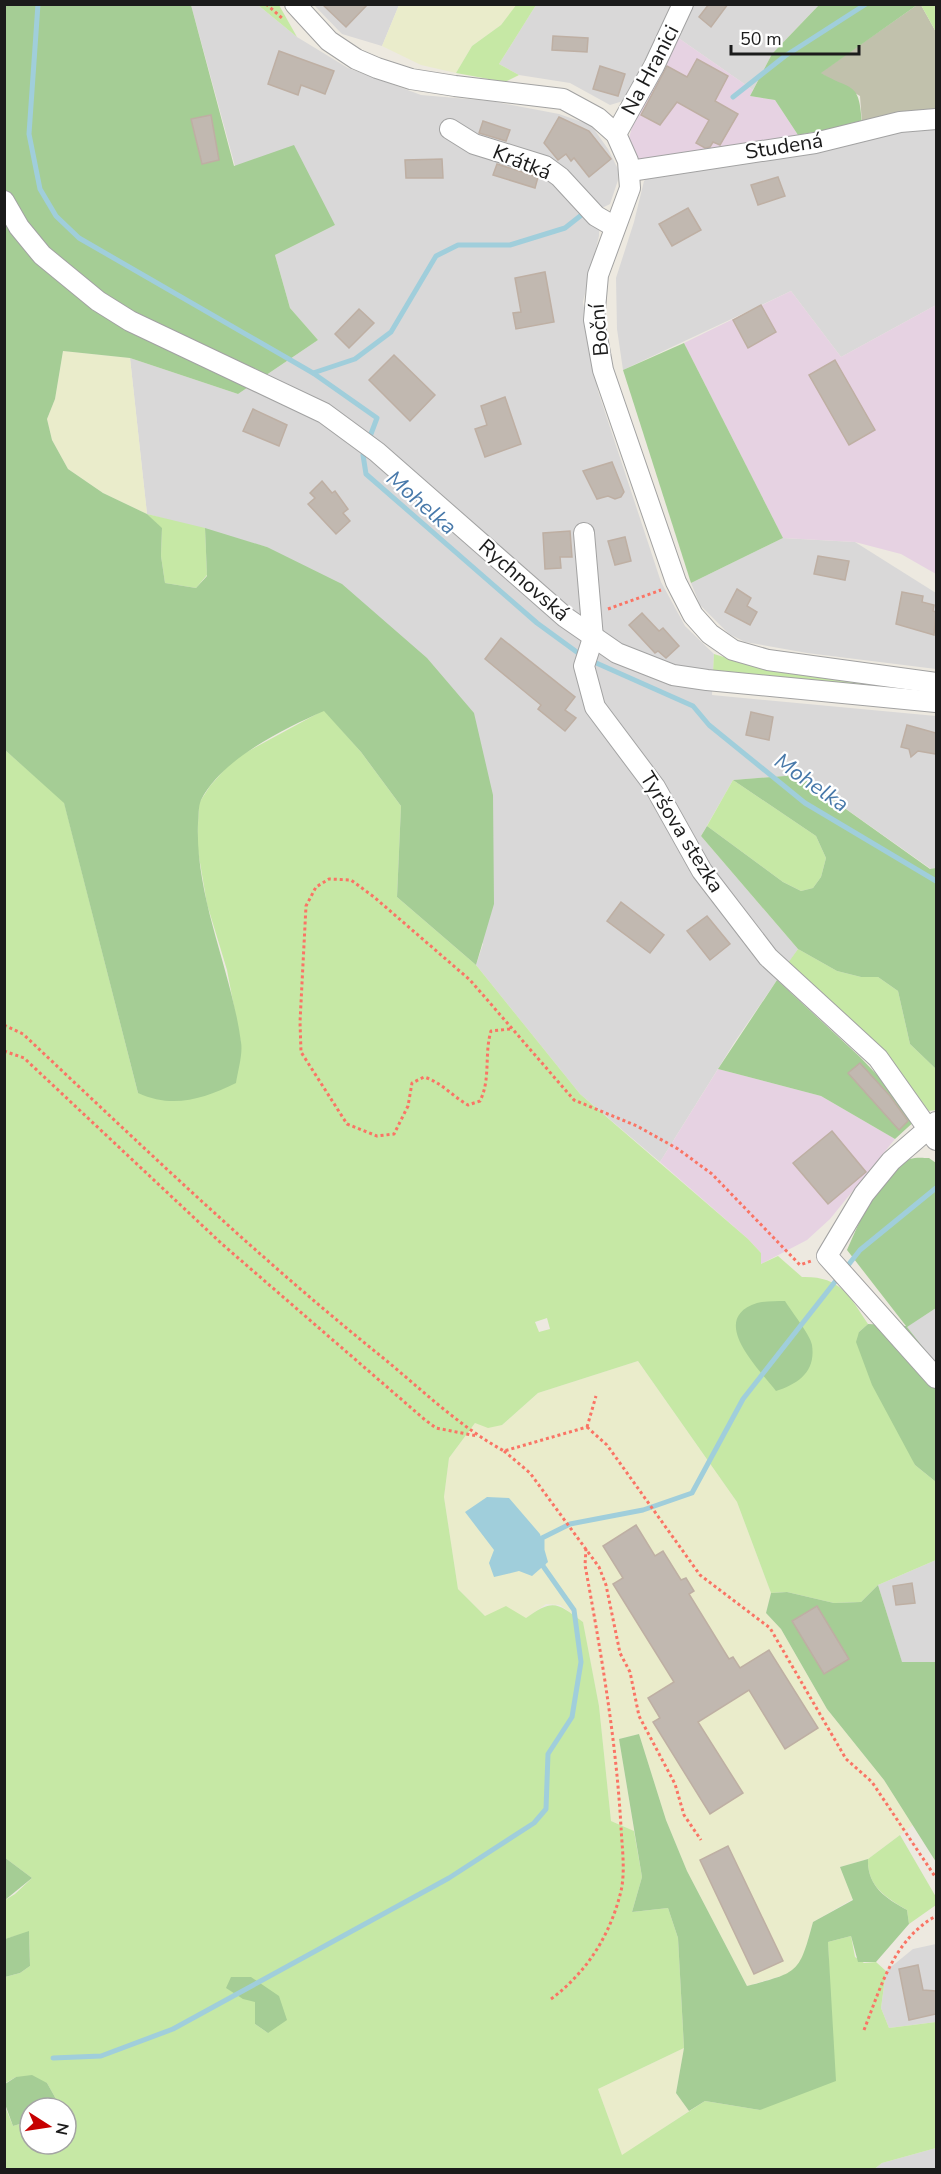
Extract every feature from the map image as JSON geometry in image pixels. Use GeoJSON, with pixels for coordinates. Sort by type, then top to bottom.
{"type":"FeatureCollection","features":[{"type":"Feature","properties":{"kind":"street"},"geometry":{"type":"LineString","coordinates":[[295,4],[329,41],[356,59],[377,68],[411,78],[455,86],[563,99],[598,118],[616,134]]}},
{"type":"Feature","properties":{"kind":"street","name":"Na Hranici"},"geometry":{"type":"LineString","coordinates":[[616,134],[654,66],[683,4]]}},
{"type":"Feature","properties":{"kind":"street","name":"Studená"},"geometry":{"type":"LineString","coordinates":[[630,171],[815,143],[900,122],[936,119]]}},
{"type":"Feature","properties":{"kind":"street","name":"Krátká"},"geometry":{"type":"LineString","coordinates":[[450,129],[474,144],[544,166],[560,177],[596,216],[615,227]]}},
{"type":"Feature","properties":{"kind":"street","name":"Boční"},"geometry":{"type":"LineString","coordinates":[[616,134],[630,171],[630,188],[598,275],[594,320],[603,370],[676,582],[693,615],[710,634],[733,650],[768,660],[936,683]]}},
{"type":"Feature","properties":{"kind":"street","name":"Rychnovská"},"geometry":{"type":"LineString","coordinates":[[4,201],[27,236],[67,278],[130,321],[324,413],[354,434],[565,617],[589,651],[617,653],[673,675],[936,702]]}},
{"type":"Feature","properties":{"kind":"street","name":"Tyršova stezka"},"geometry":{"type":"LineString","coordinates":[[584,533],[591,615],[589,651],[595,707],[655,787],[702,871],[768,957],[878,1058],[934,1130]]}},
{"type":"Feature","properties":{"kind":"street"},"geometry":{"type":"LineString","coordinates":[[934,1130],[891,1161],[864,1194],[827,1256],[936,1377]]}},
{"type":"Feature","properties":{"kind":"path"},"geometry":{"type":"LineString","coordinates":[[591,615],[654,594],[676,582]]}},
{"type":"Feature","properties":{"kind":"path"},"geometry":{"type":"LineString","coordinates":[[510,1029],[491,1031],[486,1048],[487,1073],[480,1101],[468,1105],[454,1097],[437,1080],[424,1077],[412,1083],[408,1107],[394,1134],[377,1137],[347,1124],[301,1052],[300,1022],[306,906],[316,887],[329,879],[351,880],[470,980],[510,1029],[574,1100],[637,1126],[678,1149],[712,1174],[800,1265],[827,1256]]}},
{"type":"Feature","properties":{"kind":"path"},"geometry":{"type":"LineString","coordinates":[[4,1025],[23,1034],[233,1231],[341,1325],[478,1437],[504,1451],[530,1473],[599,1567],[606,1585],[616,1638],[630,1672],[639,1716],[675,1784],[684,1815],[701,1840]]}},
{"type":"Feature","properties":{"kind":"path"},"geometry":{"type":"LineString","coordinates":[[4,1051],[24,1058],[222,1244],[424,1419],[436,1428],[478,1437]]}},
{"type":"Feature","properties":{"kind":"path"},"geometry":{"type":"LineString","coordinates":[[587,1427],[596,1396]]}},
{"type":"Feature","properties":{"kind":"path"},"geometry":{"type":"LineString","coordinates":[[504,1451],[587,1427]]}},
{"type":"Feature","properties":{"kind":"path"},"geometry":{"type":"LineString","coordinates":[[587,1427],[607,1445],[700,1575],[770,1628],[846,1759],[872,1782],[936,1878]]}},
{"type":"Feature","properties":{"kind":"path"},"geometry":{"type":"LineString","coordinates":[[551,1999],[570,1985],[592,1960],[621,1893],[620,1806],[606,1677],[585,1565],[586,1550]]}},
{"type":"Feature","properties":{"kind":"path"},"geometry":{"type":"LineString","coordinates":[[864,2030],[892,1959],[911,1936],[936,1916]]}},
{"type":"Feature","properties":{"kind":"shaded area"},"geometry":{"type":"Polygon","coordinates":[[[191,5],[258,5],[297,37],[348,68],[421,95],[491,101],[559,114],[591,125],[608,149],[618,169],[618,180],[610,204],[600,209],[599,236],[583,302],[598,391],[661,582],[685,626],[714,654],[712,695],[936,716],[936,868],[931,869],[798,775],[733,780],[701,836],[798,949],[734,1043],[660,1162],[580,1094],[476,965],[483,944],[267,547],[147,514],[130,358],[238,394],[318,340],[290,308],[275,255],[335,225],[235,166],[191,5]]]}},
{"type":"Feature","properties":{"kind":"shaded area"},"geometry":{"type":"Polygon","coordinates":[[[314,5],[399,5],[382,46],[342,34],[314,5]]]}},
{"type":"Feature","properties":{"kind":"shaded area"},"geometry":{"type":"Polygon","coordinates":[[[399,5],[517,5],[501,25],[472,46],[456,73],[421,65],[382,46],[399,5]]]}},
{"type":"Feature","properties":{"kind":"shaded area"},"geometry":{"type":"Polygon","coordinates":[[[536,5],[674,5],[623,101],[610,105],[570,83],[519,75],[499,64],[536,5]]]}},
{"type":"Feature","properties":{"kind":"shaded area"},"geometry":{"type":"Polygon","coordinates":[[[691,5],[819,5],[772,54],[753,90],[677,37],[691,5]]]}},
{"type":"Feature","properties":{"kind":"shaded area"},"geometry":{"type":"Polygon","coordinates":[[[917,5],[921,5],[936,32],[936,111],[862,123],[860,96],[820,73],[917,5]]]}},
{"type":"Feature","properties":{"kind":"shaded area"},"geometry":{"type":"Polygon","coordinates":[[[677,37],[753,90],[750,96],[775,100],[798,135],[636,163],[629,138],[632,127],[645,93],[677,37]]]}},
{"type":"Feature","properties":{"kind":"shaded area"},"geometry":{"type":"Polygon","coordinates":[[[936,125],[936,305],[841,357],[791,291],[623,370],[617,329],[616,278],[644,181],[648,177],[908,128],[936,125]]]}},
{"type":"Feature","properties":{"kind":"shaded area"},"geometry":{"type":"Polygon","coordinates":[[[791,291],[841,357],[936,305],[936,574],[901,554],[855,542],[783,538],[684,343],[791,291]]]}},
{"type":"Feature","properties":{"kind":"shaded area"},"geometry":{"type":"Polygon","coordinates":[[[63,351],[130,358],[147,514],[103,493],[68,469],[52,440],[47,419],[55,399],[63,351]]]}},
{"type":"Feature","properties":{"kind":"shaded area"},"geometry":{"type":"Polygon","coordinates":[[[783,538],[855,542],[936,593],[936,669],[807,653],[745,642],[729,634],[700,605],[691,583],[783,538]]]}},
{"type":"Feature","properties":{"kind":"shaded area"},"geometry":{"type":"Polygon","coordinates":[[[718,1069],[821,1096],[895,1139],[830,1219],[807,1240],[761,1264],[761,1253],[748,1239],[660,1162],[718,1069]]]}},
{"type":"Feature","properties":{"kind":"shaded area"},"geometry":{"type":"Polygon","coordinates":[[[936,1308],[936,1364],[906,1327],[936,1308]]]}},
{"type":"Feature","properties":{"kind":"shaded area"},"geometry":{"type":"Polygon","coordinates":[[[638,1361],[737,1502],[771,1593],[766,1613],[781,1629],[827,1709],[884,1780],[913,1825],[868,1859],[840,1867],[853,1899],[813,1922],[802,1962],[788,1974],[747,1986],[687,1871],[666,1820],[639,1734],[619,1739],[634,1831],[611,1821],[599,1706],[583,1622],[560,1605],[546,1604],[526,1618],[485,1616],[458,1589],[444,1497],[449,1458],[475,1423],[502,1425],[538,1393],[638,1361]]]}},
{"type":"Feature","properties":{"kind":"shaded area"},"geometry":{"type":"Polygon","coordinates":[[[936,1560],[936,1662],[902,1663],[878,1585],[936,1560]]]}},
{"type":"Feature","properties":{"kind":"shaded area"},"geometry":{"type":"Polygon","coordinates":[[[936,1944],[936,2022],[889,2028],[881,2008],[886,1971],[913,1949],[936,1944]]]}},
{"type":"Feature","properties":{"kind":"shaded area"},"geometry":{"type":"Polygon","coordinates":[[[684,2048],[676,2093],[689,2111],[622,2156],[598,2089],[684,2048]]]}},
{"type":"Feature","properties":{"kind":"shaded area"},"geometry":{"type":"Polygon","coordinates":[[[936,2148],[936,2169],[873,2170],[882,2163],[936,2148]]]}},
{"type":"Feature","properties":{"kind":"green space"},"geometry":{"type":"Polygon","coordinates":[[[517,4],[536,5],[499,64],[519,75],[505,82],[456,73],[472,46],[501,25],[517,4]]]}},
{"type":"Feature","properties":{"kind":"green space"},"geometry":{"type":"Polygon","coordinates":[[[5,5],[191,5],[234,166],[294,145],[335,225],[275,255],[290,308],[318,340],[238,394],[130,358],[63,351],[55,399],[47,419],[52,440],[68,469],[103,493],[147,514],[162,528],[161,556],[165,583],[196,588],[207,576],[205,528],[267,547],[342,584],[427,658],[474,713],[493,795],[494,904],[476,965],[397,897],[401,806],[361,752],[324,711],[273,736],[223,771],[200,803],[199,851],[208,906],[236,1014],[241,1057],[236,1083],[212,1094],[188,1100],[163,1100],[138,1093],[64,803],[5,750],[5,5]]]}},
{"type":"Feature","properties":{"kind":"green space"},"geometry":{"type":"Polygon","coordinates":[[[258,5],[279,5],[297,37],[258,5]]]}},
{"type":"Feature","properties":{"kind":"green space"},"geometry":{"type":"Polygon","coordinates":[[[819,5],[917,5],[821,73],[856,93],[862,123],[798,135],[775,100],[750,96],[772,54],[819,5]]]}},
{"type":"Feature","properties":{"kind":"green space"},"geometry":{"type":"Polygon","coordinates":[[[921,5],[936,5],[936,32],[921,5]]]}},
{"type":"Feature","properties":{"kind":"green space"},"geometry":{"type":"Polygon","coordinates":[[[684,343],[783,538],[691,583],[623,370],[684,343]]]}},
{"type":"Feature","properties":{"kind":"green space"},"geometry":{"type":"Polygon","coordinates":[[[147,514],[205,528],[207,575],[196,588],[165,583],[161,556],[162,529],[147,514]]]}},
{"type":"Feature","properties":{"kind":"green space"},"geometry":{"type":"Polygon","coordinates":[[[714,654],[766,670],[927,689],[926,694],[713,672],[714,654]]]}},
{"type":"Feature","properties":{"kind":"green space"},"geometry":{"type":"Polygon","coordinates":[[[324,710],[361,752],[401,806],[397,897],[476,965],[580,1094],[748,1239],[761,1253],[761,1264],[778,1256],[802,1277],[826,1280],[835,1284],[849,1296],[868,1324],[859,1332],[915,1465],[936,1482],[936,1560],[878,1585],[861,1602],[834,1603],[787,1592],[771,1593],[737,1502],[638,1361],[538,1393],[502,1425],[488,1428],[475,1423],[449,1458],[444,1497],[458,1589],[485,1616],[506,1606],[526,1618],[549,1605],[555,1605],[583,1622],[599,1706],[611,1821],[634,1831],[642,1877],[632,1912],[668,1908],[678,1938],[684,2048],[598,2089],[622,2155],[705,2101],[760,2110],[831,2023],[828,1942],[851,1936],[855,1957],[864,1963],[876,1962],[886,1971],[881,2008],[889,2028],[936,2022],[936,2148],[882,2163],[873,2170],[5,2170],[4,2104],[13,2126],[18,2125],[18,2156],[78,2156],[78,2096],[54,2096],[47,2083],[16,2077],[4,2084],[5,1977],[20,1973],[30,1966],[29,1932],[5,1939],[5,1900],[32,1878],[4,1857],[5,750],[64,802],[138,1093],[241,1044],[227,970],[207,904],[197,845],[199,803],[210,786],[234,759],[324,710]],[[547,1318],[535,1322],[539,1332],[550,1329],[547,1318]],[[255,2002],[255,2024],[268,2033],[255,2002]]]}},
{"type":"Feature","properties":{"kind":"green space"},"geometry":{"type":"Polygon","coordinates":[[[798,775],[930,869],[936,868],[936,1069],[910,1044],[898,991],[878,977],[861,977],[837,971],[798,949],[701,836],[707,826],[783,882],[801,891],[813,888],[821,877],[826,858],[816,836],[733,780],[798,775]]]}},
{"type":"Feature","properties":{"kind":"green space"},"geometry":{"type":"Polygon","coordinates":[[[733,780],[816,836],[826,858],[821,877],[813,888],[801,891],[783,882],[707,826],[733,780]]]}},
{"type":"Feature","properties":{"kind":"green space"},"geometry":{"type":"Polygon","coordinates":[[[798,949],[837,971],[861,977],[878,977],[898,991],[910,1044],[936,1069],[936,1110],[929,1111],[887,1058],[788,963],[798,949]]]}},
{"type":"Feature","properties":{"kind":"green space"},"geometry":{"type":"Polygon","coordinates":[[[777,980],[860,1057],[918,1118],[895,1139],[821,1096],[718,1069],[777,980]]]}},
{"type":"Feature","properties":{"kind":"green space"},"geometry":{"type":"Polygon","coordinates":[[[929,1158],[936,1163],[936,1308],[907,1327],[936,1364],[936,1482],[915,1465],[872,1385],[856,1342],[859,1332],[868,1324],[906,1326],[847,1250],[864,1212],[889,1173],[899,1164],[910,1159],[929,1158]]]}},
{"type":"Feature","properties":{"kind":"green space"},"geometry":{"type":"Polygon","coordinates":[[[785,1301],[808,1335],[813,1354],[804,1375],[791,1385],[776,1391],[741,1345],[736,1320],[743,1310],[757,1303],[785,1301]]]}},
{"type":"Feature","properties":{"kind":"green space"},"geometry":{"type":"Polygon","coordinates":[[[878,1585],[902,1662],[936,1662],[936,1862],[884,1780],[827,1709],[781,1629],[766,1613],[771,1593],[787,1592],[834,1603],[861,1602],[878,1585]]]}},
{"type":"Feature","properties":{"kind":"green space"},"geometry":{"type":"Polygon","coordinates":[[[639,1734],[666,1820],[687,1871],[747,1986],[777,1977],[794,1968],[804,1952],[813,1922],[853,1900],[840,1867],[868,1859],[868,1868],[874,1884],[891,1901],[907,1910],[909,1924],[876,1962],[858,1962],[851,1936],[828,1942],[836,2081],[760,2110],[705,2101],[689,2111],[676,2093],[684,2048],[678,1938],[668,1908],[632,1912],[642,1877],[619,1739],[639,1734]]]}},
{"type":"Feature","properties":{"kind":"green space"},"geometry":{"type":"Polygon","coordinates":[[[900,1835],[936,1897],[936,1905],[909,1924],[907,1910],[879,1890],[868,1868],[868,1859],[900,1835]]]}},
{"type":"Feature","properties":{"kind":"green space"},"geometry":{"type":"Polygon","coordinates":[[[4,1857],[32,1878],[5,1900],[4,1900],[4,1857]]]}},
{"type":"Feature","properties":{"kind":"green space"},"geometry":{"type":"Polygon","coordinates":[[[29,1931],[30,1966],[20,1973],[5,1977],[5,1939],[29,1931]]]}},
{"type":"Feature","properties":{"kind":"green space"},"geometry":{"type":"Polygon","coordinates":[[[231,1977],[251,1977],[279,1996],[287,2020],[268,2033],[255,2024],[255,2002],[243,1999],[226,1988],[231,1977]]]}},
{"type":"Feature","properties":{"kind":"green space"},"geometry":{"type":"Polygon","coordinates":[[[32,2075],[47,2083],[54,2096],[18,2096],[18,2125],[13,2126],[5,2104],[5,2084],[16,2077],[32,2075]]]}},
{"type":"Feature","properties":{"kind":"water"},"geometry":{"type":"Polygon","coordinates":[[[487,1497],[509,1498],[540,1534],[548,1562],[532,1576],[519,1571],[494,1577],[489,1563],[494,1550],[465,1512],[487,1497]]]}},
{"type":"Feature","properties":{"kind":"building"},"geometry":{"type":"Polygon","coordinates":[[[322,4],[368,4],[346,27],[322,4]]]}},
{"type":"Feature","properties":{"kind":"building"},"geometry":{"type":"Polygon","coordinates":[[[709,4],[728,4],[711,27],[699,17],[709,4]]]}},
{"type":"Feature","properties":{"kind":"building"},"geometry":{"type":"Polygon","coordinates":[[[553,36],[588,38],[587,52],[552,50],[553,36]]]}},
{"type":"Feature","properties":{"kind":"building"},"geometry":{"type":"Polygon","coordinates":[[[279,51],[334,71],[325,94],[301,85],[298,95],[268,84],[279,51]]]}},
{"type":"Feature","properties":{"kind":"building"},"geometry":{"type":"Polygon","coordinates":[[[697,59],[728,76],[715,101],[738,114],[720,145],[713,142],[710,147],[705,148],[696,143],[709,120],[677,102],[660,125],[641,115],[667,66],[687,77],[697,59]]]}},
{"type":"Feature","properties":{"kind":"building"},"geometry":{"type":"Polygon","coordinates":[[[600,66],[625,74],[618,96],[593,89],[600,66]]]}},
{"type":"Feature","properties":{"kind":"building"},"geometry":{"type":"Polygon","coordinates":[[[211,115],[219,160],[202,164],[191,119],[211,115]]]}},
{"type":"Feature","properties":{"kind":"building"},"geometry":{"type":"Polygon","coordinates":[[[559,117],[589,131],[611,159],[589,177],[574,158],[571,161],[566,154],[558,160],[544,143],[559,117]]]}},
{"type":"Feature","properties":{"kind":"building"},"geometry":{"type":"Polygon","coordinates":[[[483,121],[510,130],[506,141],[479,133],[483,121]]]}},
{"type":"Feature","properties":{"kind":"building"},"geometry":{"type":"Polygon","coordinates":[[[442,159],[443,178],[406,178],[405,160],[442,159]]]}},
{"type":"Feature","properties":{"kind":"building"},"geometry":{"type":"Polygon","coordinates":[[[497,164],[538,177],[535,188],[493,175],[497,164]]]}},
{"type":"Feature","properties":{"kind":"building"},"geometry":{"type":"Polygon","coordinates":[[[778,177],[785,196],[758,205],[751,185],[778,177]]]}},
{"type":"Feature","properties":{"kind":"building"},"geometry":{"type":"Polygon","coordinates":[[[688,208],[701,230],[672,246],[659,224],[688,208]]]}},
{"type":"Feature","properties":{"kind":"building"},"geometry":{"type":"Polygon","coordinates":[[[545,272],[554,322],[516,329],[513,313],[521,312],[515,278],[545,272]]]}},
{"type":"Feature","properties":{"kind":"building"},"geometry":{"type":"Polygon","coordinates":[[[761,305],[776,332],[748,348],[733,320],[761,305]]]}},
{"type":"Feature","properties":{"kind":"building"},"geometry":{"type":"Polygon","coordinates":[[[359,309],[374,323],[349,348],[335,334],[359,309]]]}},
{"type":"Feature","properties":{"kind":"building"},"geometry":{"type":"Polygon","coordinates":[[[394,355],[435,395],[410,421],[369,380],[394,355]]]}},
{"type":"Feature","properties":{"kind":"building"},"geometry":{"type":"Polygon","coordinates":[[[835,360],[875,430],[849,445],[809,375],[835,360]]]}},
{"type":"Feature","properties":{"kind":"building"},"geometry":{"type":"Polygon","coordinates":[[[505,397],[521,444],[485,457],[475,429],[487,425],[481,406],[505,397]]]}},
{"type":"Feature","properties":{"kind":"building"},"geometry":{"type":"Polygon","coordinates":[[[253,409],[287,425],[279,446],[243,431],[253,409]]]}},
{"type":"Feature","properties":{"kind":"building"},"geometry":{"type":"Polygon","coordinates":[[[612,462],[624,492],[621,497],[615,499],[608,496],[597,499],[583,471],[612,462]]]}},
{"type":"Feature","properties":{"kind":"building"},"geometry":{"type":"Polygon","coordinates":[[[322,481],[332,493],[335,491],[348,509],[343,513],[350,521],[336,534],[308,504],[315,498],[310,493],[322,481]]]}},
{"type":"Feature","properties":{"kind":"building"},"geometry":{"type":"Polygon","coordinates":[[[570,531],[572,557],[560,557],[561,568],[545,569],[543,533],[570,531]]]}},
{"type":"Feature","properties":{"kind":"building"},"geometry":{"type":"Polygon","coordinates":[[[625,537],[631,561],[615,565],[608,541],[625,537]]]}},
{"type":"Feature","properties":{"kind":"building"},"geometry":{"type":"Polygon","coordinates":[[[818,556],[849,561],[845,580],[814,574],[818,556]]]}},
{"type":"Feature","properties":{"kind":"building"},"geometry":{"type":"Polygon","coordinates":[[[737,589],[751,598],[747,606],[757,612],[750,625],[725,612],[737,589]]]}},
{"type":"Feature","properties":{"kind":"building"},"geometry":{"type":"Polygon","coordinates":[[[902,592],[923,596],[922,602],[934,605],[933,611],[936,612],[934,635],[896,624],[902,592]]]}},
{"type":"Feature","properties":{"kind":"building"},"geometry":{"type":"Polygon","coordinates":[[[642,613],[659,631],[663,628],[679,646],[666,658],[658,651],[655,653],[629,625],[642,613]]]}},
{"type":"Feature","properties":{"kind":"building"},"geometry":{"type":"Polygon","coordinates":[[[501,638],[575,697],[565,710],[576,718],[565,731],[538,709],[541,705],[485,659],[501,638]]]}},
{"type":"Feature","properties":{"kind":"building"},"geometry":{"type":"Polygon","coordinates":[[[751,712],[773,717],[769,740],[746,735],[751,712]]]}},
{"type":"Feature","properties":{"kind":"building"},"geometry":{"type":"Polygon","coordinates":[[[907,725],[936,733],[936,754],[918,751],[911,757],[909,749],[901,747],[907,725]]]}},
{"type":"Feature","properties":{"kind":"building"},"geometry":{"type":"Polygon","coordinates":[[[621,902],[664,935],[650,953],[607,921],[621,902]]]}},
{"type":"Feature","properties":{"kind":"building"},"geometry":{"type":"Polygon","coordinates":[[[707,916],[730,944],[710,960],[687,931],[707,916]]]}},
{"type":"Feature","properties":{"kind":"building"},"geometry":{"type":"Polygon","coordinates":[[[860,1063],[890,1096],[908,1121],[899,1130],[848,1073],[860,1063]]]}},
{"type":"Feature","properties":{"kind":"building"},"geometry":{"type":"Polygon","coordinates":[[[832,1131],[866,1172],[828,1204],[793,1163],[832,1131]]]}},
{"type":"Feature","properties":{"kind":"building"},"geometry":{"type":"Polygon","coordinates":[[[636,1525],[655,1556],[663,1551],[681,1580],[686,1578],[694,1591],[689,1594],[729,1659],[733,1657],[740,1668],[769,1650],[818,1728],[785,1749],[749,1690],[698,1722],[743,1793],[710,1814],[653,1722],[660,1718],[648,1698],[674,1682],[613,1584],[623,1578],[603,1546],[636,1525]]]}},
{"type":"Feature","properties":{"kind":"building"},"geometry":{"type":"Polygon","coordinates":[[[912,1583],[915,1603],[896,1605],[893,1586],[912,1583]]]}},
{"type":"Feature","properties":{"kind":"building"},"geometry":{"type":"Polygon","coordinates":[[[817,1606],[849,1659],[824,1674],[792,1621],[817,1606]]]}},
{"type":"Feature","properties":{"kind":"building"},"geometry":{"type":"Polygon","coordinates":[[[728,1846],[783,1961],[754,1974],[700,1860],[728,1846]]]}},
{"type":"Feature","properties":{"kind":"building"},"geometry":{"type":"Polygon","coordinates":[[[918,1965],[923,1990],[936,1991],[936,2014],[909,2020],[899,1969],[918,1965]]]}},
{"type":"Feature","properties":{"kind":"waterway","name":"Mohelka"},"geometry":{"type":"LineString","coordinates":[[38,4],[29,134],[40,189],[56,216],[79,238],[313,373],[377,418],[363,455],[366,474],[537,623],[585,658],[693,706],[709,725],[805,803],[936,881]]}},
{"type":"Feature","properties":{"kind":"waterway"},"geometry":{"type":"LineString","coordinates":[[733,97],[785,56],[866,4]]}},
{"type":"Feature","properties":{"kind":"waterway"},"geometry":{"type":"LineString","coordinates":[[313,373],[355,359],[391,332],[436,256],[458,245],[510,245],[565,228],[584,213]]}},
{"type":"Feature","properties":{"kind":"waterway"},"geometry":{"type":"LineString","coordinates":[[542,1548],[542,1538],[570,1524],[643,1510],[692,1493],[743,1399],[860,1250],[936,1188]]}},
{"type":"Feature","properties":{"kind":"waterway"},"geometry":{"type":"LineString","coordinates":[[53,2058],[101,2056],[173,2029],[449,1878],[534,1823],[546,1809],[548,1754],[572,1717],[581,1662],[574,1610],[543,1566],[543,1560]]}}]}
